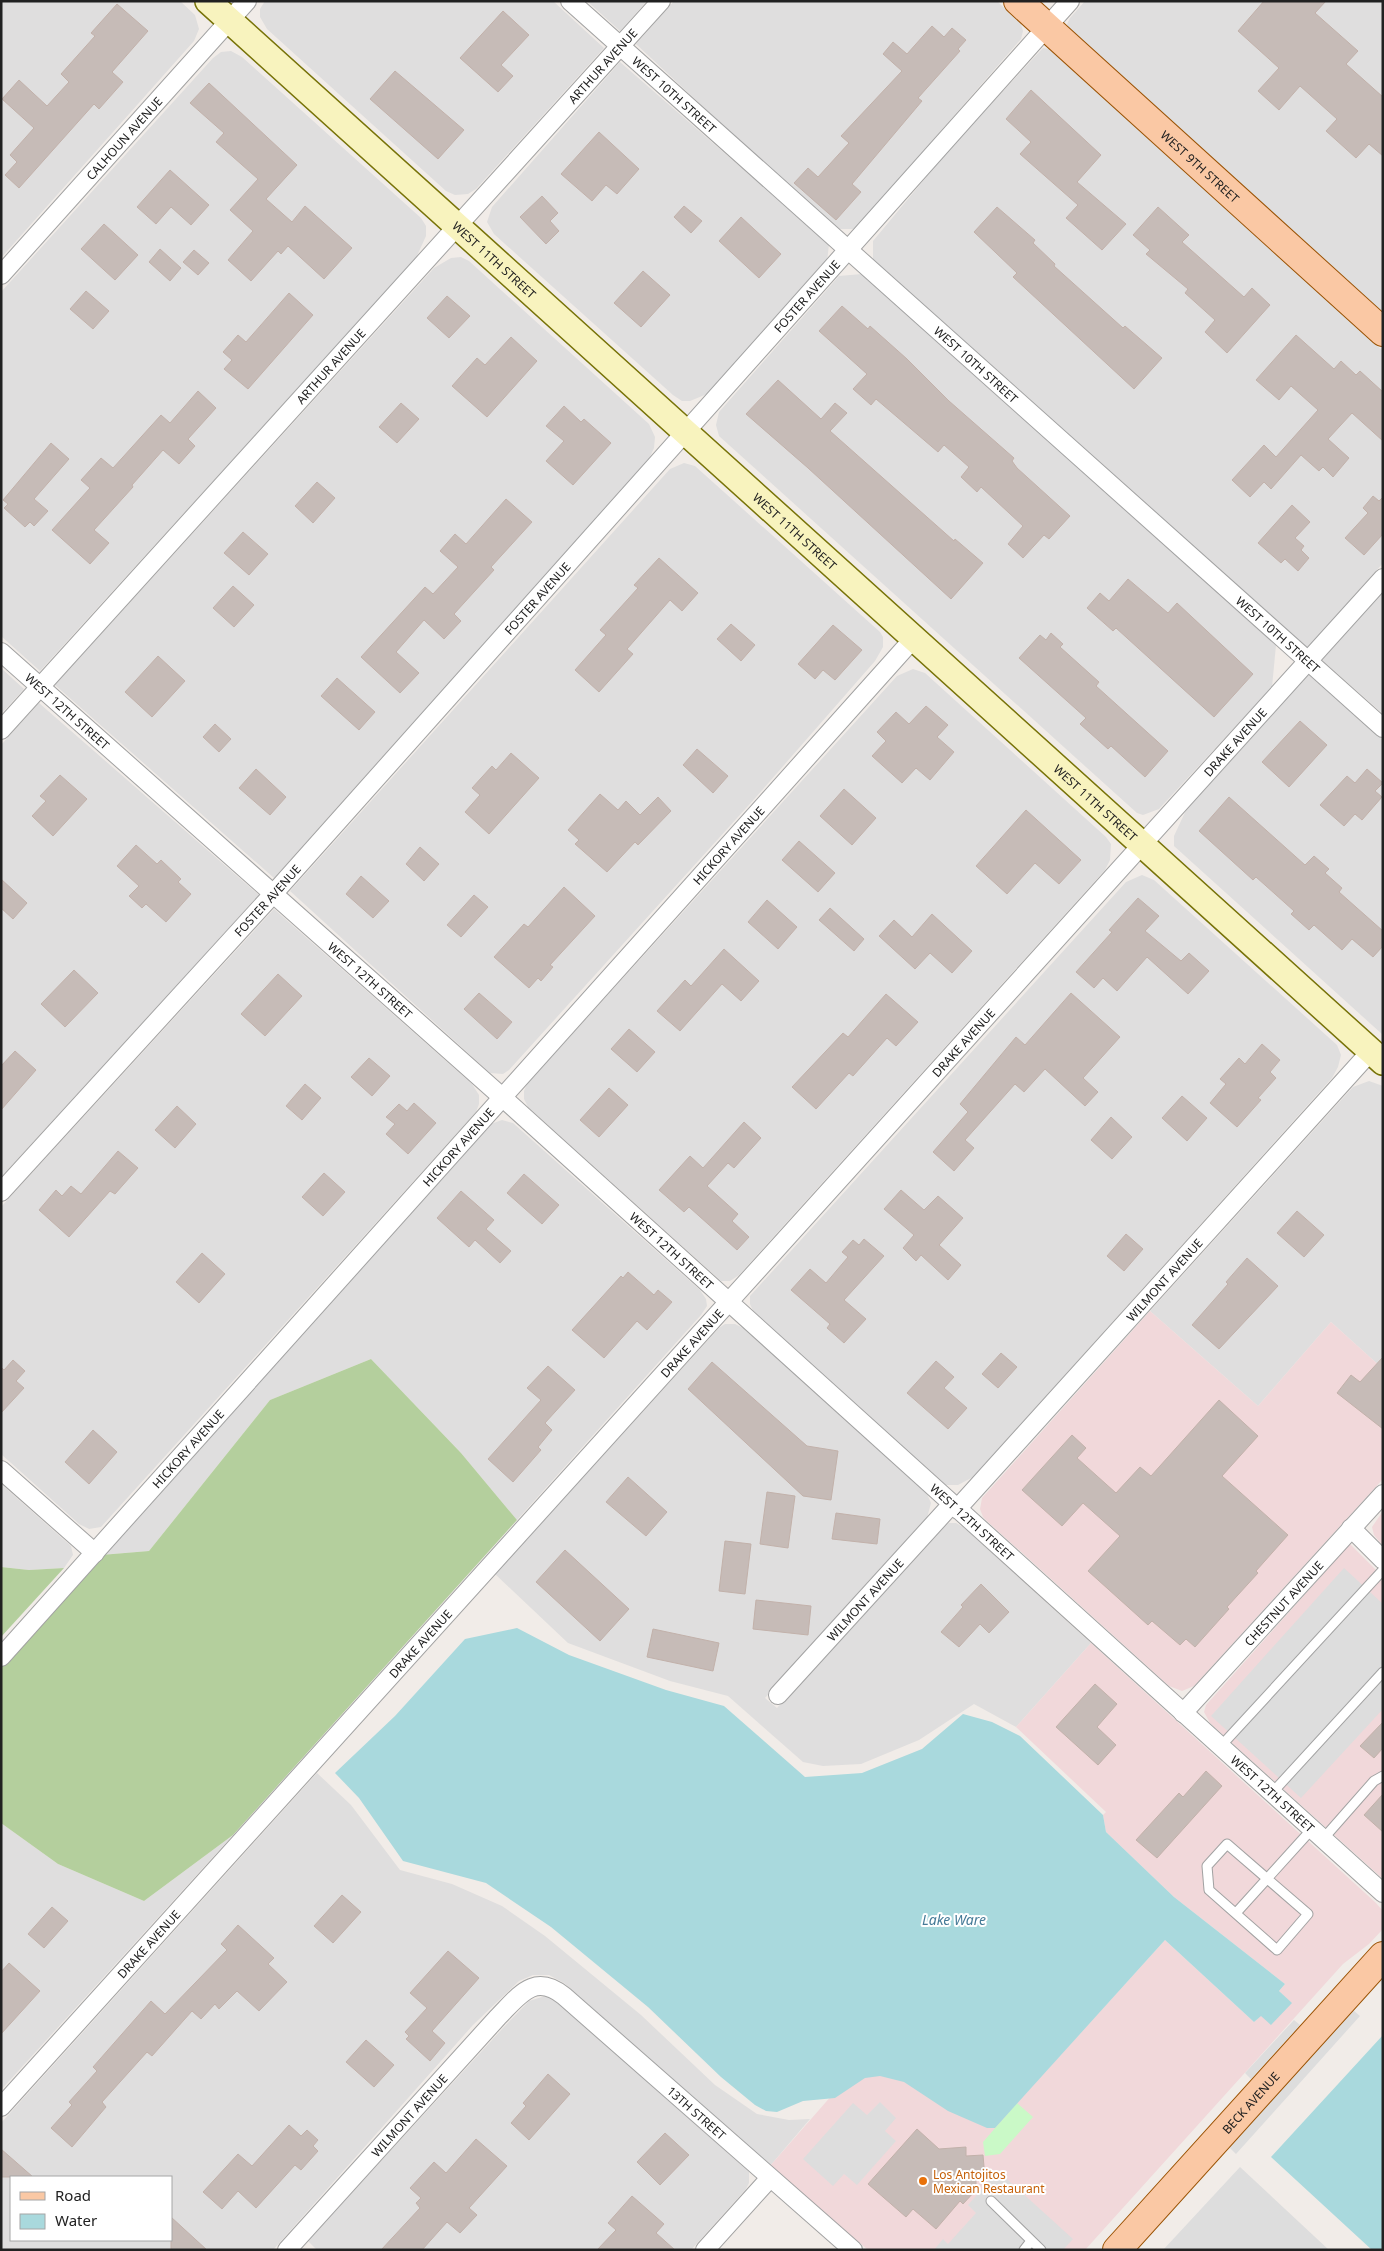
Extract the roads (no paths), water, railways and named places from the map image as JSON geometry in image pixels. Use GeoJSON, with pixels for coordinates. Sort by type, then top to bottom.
{"type":"FeatureCollection","features":[{"type":"Feature","properties":{"kind":"main road","name":"WEST 11TH STREET"},"geometry":{"type":"LineString","coordinates":[[208,1],[1377,1056]]}},
{"type":"Feature","properties":{"kind":"main road","name":"WEST 9TH STREET"},"geometry":{"type":"LineString","coordinates":[[1018,1],[1383,332]]}},
{"type":"Feature","properties":{"kind":"main road","name":"BECK AVENUE"},"geometry":{"type":"LineString","coordinates":[[1117,2250],[1383,1956]]}},
{"type":"Feature","properties":{"kind":"street","name":"CALHOUN AVENUE"},"geometry":{"type":"LineString","coordinates":[[1,276],[247,1]]}},
{"type":"Feature","properties":{"kind":"street","name":"WEST 10TH STREET"},"geometry":{"type":"LineString","coordinates":[[570,1],[1383,728]]}},
{"type":"Feature","properties":{"kind":"street","name":"ARTHUR AVENUE"},"geometry":{"type":"LineString","coordinates":[[1,730],[661,1]]}},
{"type":"Feature","properties":{"kind":"street","name":"FOSTER AVENUE"},"geometry":{"type":"LineString","coordinates":[[1,1192],[274,893],[849,252],[1070,1]]}},
{"type":"Feature","properties":{"kind":"street","name":"DRAKE AVENUE"},"geometry":{"type":"LineString","coordinates":[[1,2107],[1383,578]]}},
{"type":"Feature","properties":{"kind":"street","name":"HICKORY AVENUE"},"geometry":{"type":"LineString","coordinates":[[1,1656],[914,638]]}},
{"type":"Feature","properties":{"kind":"street","name":"WEST 12TH STREET"},"geometry":{"type":"LineString","coordinates":[[1,652],[502,1097],[1383,1893]]}},
{"type":"Feature","properties":{"kind":"street","name":"WILMONT AVENUE"},"geometry":{"type":"LineString","coordinates":[[778,1695],[1377,1056]]}},
{"type":"Feature","properties":{"kind":"street"},"geometry":{"type":"LineString","coordinates":[[1,1470],[95,1553]]}},
{"type":"Feature","properties":{"kind":"street","name":"CHESTNUT AVENUE"},"geometry":{"type":"LineString","coordinates":[[1183,1713],[1383,1494]]}},
{"type":"Feature","properties":{"kind":"street"},"geometry":{"type":"LineString","coordinates":[[1351,1528],[1383,1560]]}},
{"type":"Feature","properties":{"kind":"street","name":"WILMONT AVENUE"},"geometry":{"type":"LineString","coordinates":[[287,2250],[498,2017],[520,1995],[537,1986]]}},
{"type":"Feature","properties":{"kind":"street","name":"13TH STREET"},"geometry":{"type":"LineString","coordinates":[[537,1986],[550,1986],[564,1996],[853,2250]]}},
{"type":"Feature","properties":{"kind":"street"},"geometry":{"type":"LineString","coordinates":[[705,2250],[770,2178]]}},
{"type":"Feature","properties":{"kind":"lane"},"geometry":{"type":"LineString","coordinates":[[1220,1747],[1383,1570]]}},
{"type":"Feature","properties":{"kind":"lane"},"geometry":{"type":"LineString","coordinates":[[1272,1793],[1383,1672]]}},
{"type":"Feature","properties":{"kind":"lane"},"geometry":{"type":"LineString","coordinates":[[1236,1914],[1268,1878],[1374,1781],[1383,1776]]}},
{"type":"Feature","properties":{"kind":"lane"},"geometry":{"type":"LineString","coordinates":[[1227,1844],[1308,1914],[1277,1950],[1236,1914],[1209,1890],[1207,1866],[1227,1844]]}},
{"type":"Feature","properties":{"kind":"lane"},"geometry":{"type":"LineString","coordinates":[[991,2201],[1041,2250]]}},
{"type":"Feature","properties":{"kind":"lane"},"geometry":{"type":"LineString","coordinates":[[1024,2250],[1032,2241]]}},
{"type":"Feature","properties":{"kind":"water","name":"Lake Ware"},"geometry":{"type":"Polygon","coordinates":[[[517,1628],[569,1655],[666,1690],[724,1706],[805,1777],[862,1773],[922,1749],[963,1714],[992,1722],[1020,1736],[1103,1815],[1106,1832],[1174,1897],[1285,1984],[1279,1991],[1292,2003],[1271,2025],[1261,2016],[1254,2022],[1165,1940],[995,2128],[987,2128],[948,2111],[904,2082],[880,2076],[865,2078],[835,2098],[803,2101],[777,2112],[766,2111],[755,2105],[721,2077],[648,2007],[551,1927],[486,1883],[403,1861],[359,1798],[335,1773],[395,1716],[465,1639],[517,1628]]]}},
{"type":"Feature","properties":{"kind":"water"},"geometry":{"type":"Polygon","coordinates":[[[1383,2035],[1383,2250],[1372,2250],[1271,2157],[1383,2035]]]}},
{"type":"Feature","properties":{"kind":"place","name":"Los Antojitos Mexican Restaurant"},"geometry":{"type":"Point","coordinates":[923,2181]}}]}
